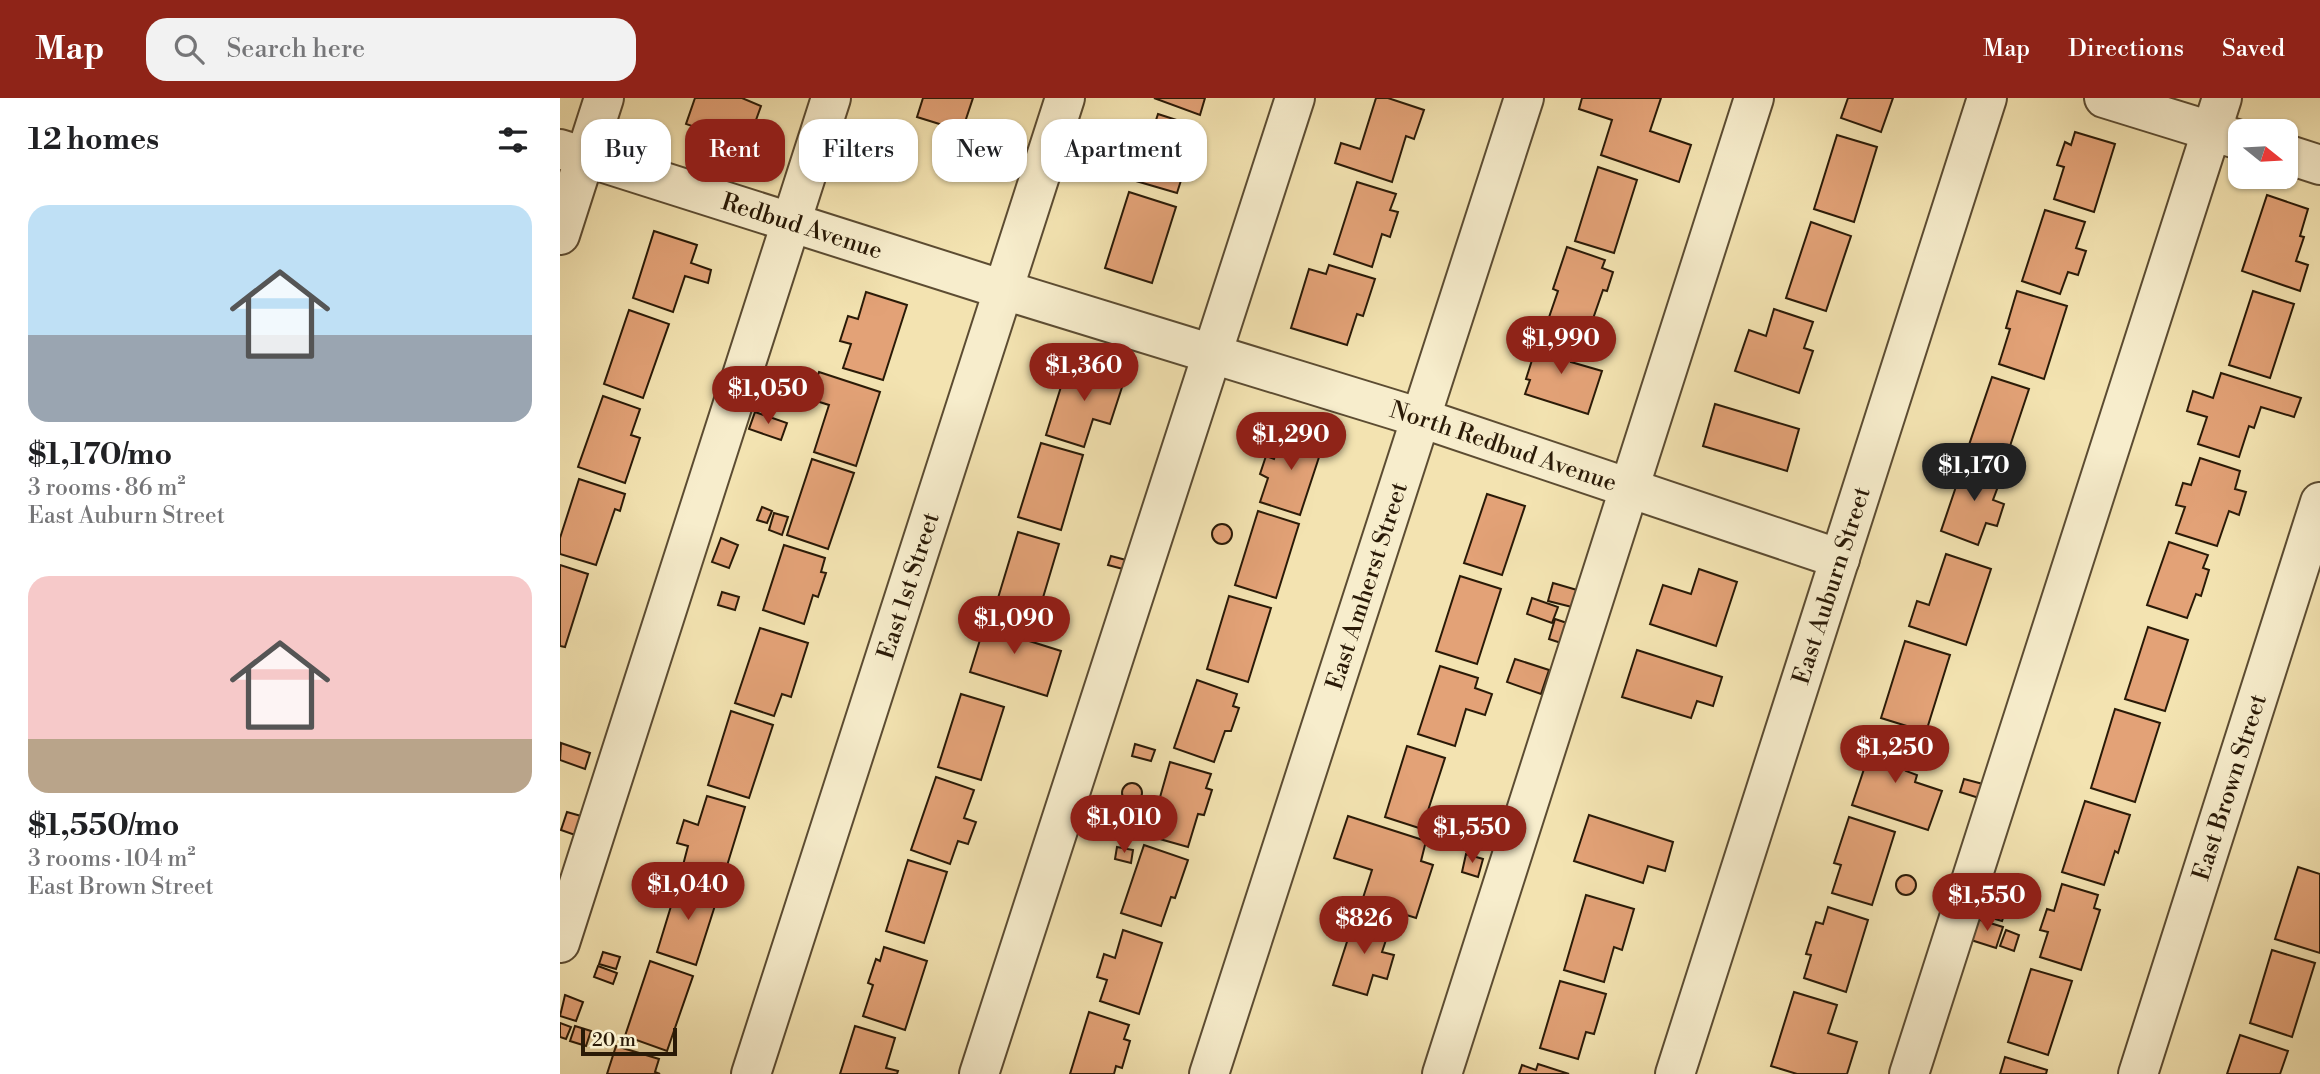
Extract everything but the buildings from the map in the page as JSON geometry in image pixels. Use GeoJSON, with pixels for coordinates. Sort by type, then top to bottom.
{"type":"FeatureCollection","features":[{"type":"Feature","properties":{"kind":"street"},"geometry":{"type":"LineString","coordinates":[[560,235],[572,153],[604,98]]}},
{"type":"Feature","properties":{"kind":"street"},"geometry":{"type":"LineString","coordinates":[[560,943],[831,98]]}},
{"type":"Feature","properties":{"kind":"street","name":"East 1st Street"},"geometry":{"type":"LineString","coordinates":[[751,1074],[1065,98]]}},
{"type":"Feature","properties":{"kind":"street"},"geometry":{"type":"LineString","coordinates":[[979,1074],[1295,98]]}},
{"type":"Feature","properties":{"kind":"street","name":"East Amherst Street"},"geometry":{"type":"LineString","coordinates":[[1209,1074],[1524,98]]}},
{"type":"Feature","properties":{"kind":"street"},"geometry":{"type":"LineString","coordinates":[[1442,1074],[1754,98]]}},
{"type":"Feature","properties":{"kind":"street","name":"East Auburn Street"},"geometry":{"type":"LineString","coordinates":[[1675,1074],[1987,98]]}},
{"type":"Feature","properties":{"kind":"street"},"geometry":{"type":"LineString","coordinates":[[1909,1074],[2225,123],[2104,98]]}},
{"type":"Feature","properties":{"kind":"street","name":"Redbud Avenue"},"geometry":{"type":"LineString","coordinates":[[572,153],[1003,290]]}},
{"type":"Feature","properties":{"kind":"street"},"geometry":{"type":"LineString","coordinates":[[2298,158],[2320,165]]}},
{"type":"Feature","properties":{"kind":"street","name":"North Redbud Avenue"},"geometry":{"type":"LineString","coordinates":[[1003,290],[1421,418],[1840,559]]}},
{"type":"Feature","properties":{"kind":"street","name":"East Brown Street"},"geometry":{"type":"LineString","coordinates":[[2138,1074],[2320,502]]}}]}
